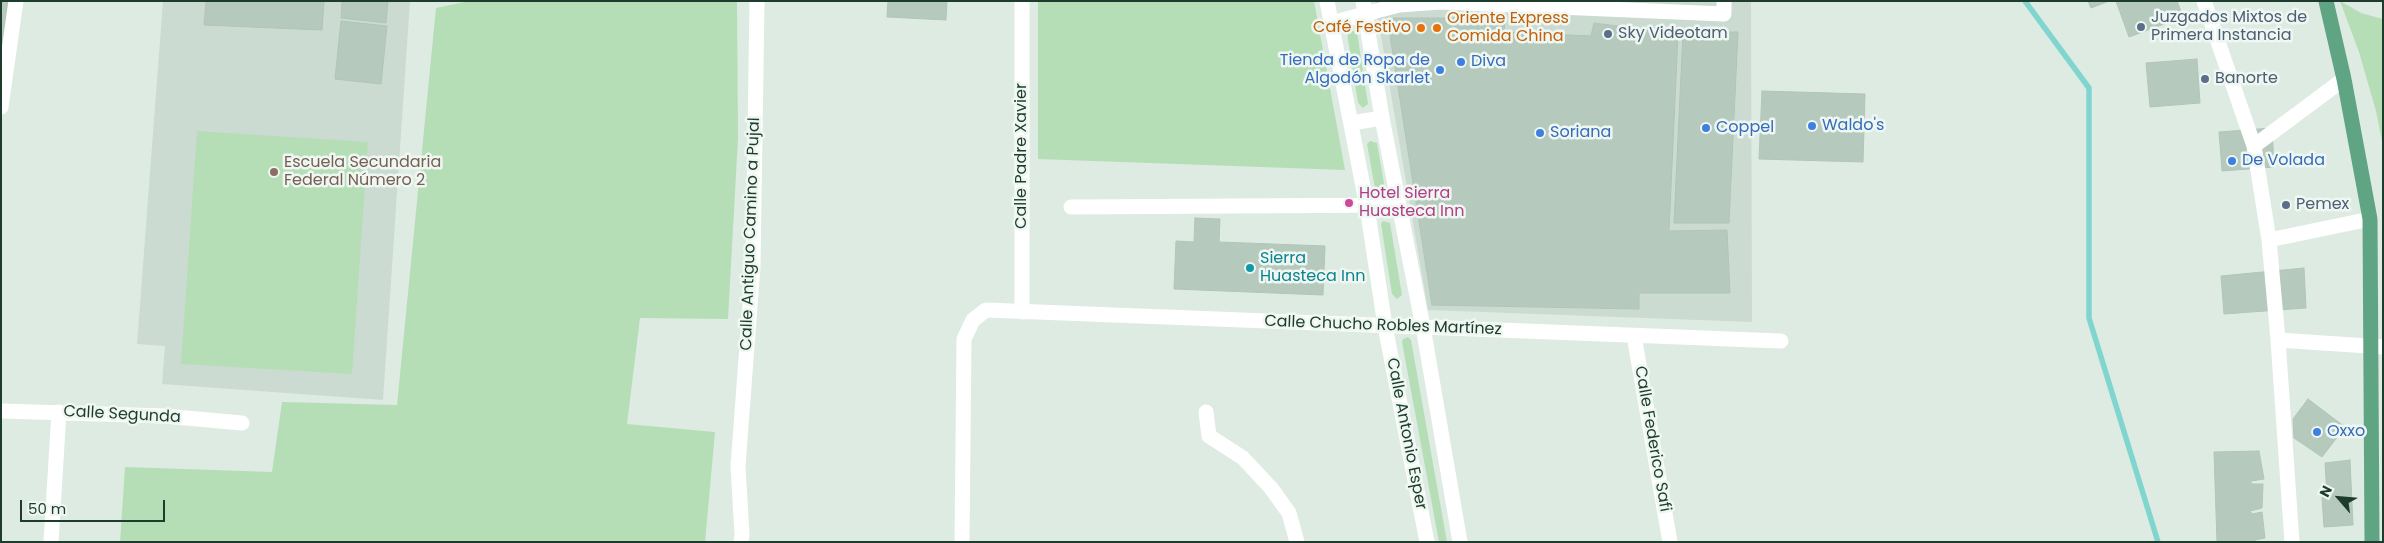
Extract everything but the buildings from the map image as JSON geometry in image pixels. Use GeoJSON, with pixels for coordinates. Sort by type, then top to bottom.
{"type":"FeatureCollection","features":[{"type":"Feature","properties":{"kind":"main road"},"geometry":{"type":"LineString","coordinates":[[2326,1],[2344,79],[2370,219],[2377,347],[2372,542]]}},
{"type":"Feature","properties":{"kind":"street"},"geometry":{"type":"LineString","coordinates":[[1,108],[16,1]]}},
{"type":"Feature","properties":{"kind":"street","name":"Calle Antiguo Camino a Pujal"},"geometry":{"type":"LineString","coordinates":[[741,542],[738,466],[753,266],[757,1]]}},
{"type":"Feature","properties":{"kind":"street","name":"Calle Padre Xavier"},"geometry":{"type":"LineString","coordinates":[[1022,1],[1022,312]]}},
{"type":"Feature","properties":{"kind":"street","name":"Calle Antonio Esper"},"geometry":{"type":"LineString","coordinates":[[1327,1],[1368,206],[1385,326],[1427,542]]}},
{"type":"Feature","properties":{"kind":"street"},"geometry":{"type":"LineString","coordinates":[[1331,24],[1364,8],[1399,3],[1534,4],[1724,14],[1724,1]]}},
{"type":"Feature","properties":{"kind":"street"},"geometry":{"type":"LineString","coordinates":[[2204,1],[2254,146],[2269,240],[2292,542]]}},
{"type":"Feature","properties":{"kind":"street","name":"Calle Antonio Esper"},"geometry":{"type":"LineString","coordinates":[[1364,8],[1382,118],[1422,327],[1460,542]]}},
{"type":"Feature","properties":{"kind":"street"},"geometry":{"type":"LineString","coordinates":[[2254,146],[2344,79]]}},
{"type":"Feature","properties":{"kind":"street"},"geometry":{"type":"LineString","coordinates":[[1351,123],[1382,118]]}},
{"type":"Feature","properties":{"kind":"street"},"geometry":{"type":"LineString","coordinates":[[1071,206],[1399,205]]}},
{"type":"Feature","properties":{"kind":"street"},"geometry":{"type":"LineString","coordinates":[[2269,240],[2370,219]]}},
{"type":"Feature","properties":{"kind":"street","name":"Calle Chucho Robles Martínez"},"geometry":{"type":"LineString","coordinates":[[962,542],[964,339],[973,320],[986,310],[1781,341]]}},
{"type":"Feature","properties":{"kind":"street","name":"Calle Federico Safi"},"geometry":{"type":"LineString","coordinates":[[1634,336],[1670,542]]}},
{"type":"Feature","properties":{"kind":"street"},"geometry":{"type":"LineString","coordinates":[[2278,340],[2377,347]]}},
{"type":"Feature","properties":{"kind":"street","name":"Calle Segunda"},"geometry":{"type":"LineString","coordinates":[[1,411],[164,416],[242,423]]}},
{"type":"Feature","properties":{"kind":"street"},"geometry":{"type":"LineString","coordinates":[[51,542],[59,412]]}},
{"type":"Feature","properties":{"kind":"street"},"geometry":{"type":"LineString","coordinates":[[1206,412],[1209,436],[1244,458],[1271,488],[1288,513],[1297,542]]}},
{"type":"Feature","properties":{"kind":"shaded area","name":"Escuela Secundaria Federal Número 2"},"geometry":{"type":"Polygon","coordinates":[[[163,1],[410,1],[383,400],[162,384],[165,346],[137,344],[163,1]]]}},
{"type":"Feature","properties":{"kind":"shaded area","name":"Soriana"},"geometry":{"type":"Polygon","coordinates":[[[1375,1],[1751,1],[1752,322],[1428,310],[1375,1]]]}},
{"type":"Feature","properties":{"kind":"green space"},"geometry":{"type":"Polygon","coordinates":[[[469,1],[737,1],[738,138],[728,319],[640,318],[627,424],[715,432],[705,542],[120,542],[125,467],[272,472],[282,402],[397,405],[436,8],[469,1]]]}},
{"type":"Feature","properties":{"kind":"green space"},"geometry":{"type":"Polygon","coordinates":[[[1038,1],[1314,1],[1345,170],[1038,159],[1038,1]]]}},
{"type":"Feature","properties":{"kind":"green space"},"geometry":{"type":"Polygon","coordinates":[[[2340,1],[2361,13],[2383,19],[2383,146],[2376,111],[2359,52],[2340,1]]]}},
{"type":"Feature","properties":{"kind":"green space"},"geometry":{"type":"Polygon","coordinates":[[[1350,30],[1357,32],[1368,104],[1363,108],[1358,103],[1347,33],[1350,30]]]}},
{"type":"Feature","properties":{"kind":"green space"},"geometry":{"type":"Polygon","coordinates":[[[197,131],[368,142],[352,374],[181,364],[197,131]]]}},
{"type":"Feature","properties":{"kind":"green space"},"geometry":{"type":"Polygon","coordinates":[[[1370,141],[1377,143],[1386,195],[1380,199],[1376,194],[1367,144],[1370,141]]]}},
{"type":"Feature","properties":{"kind":"green space"},"geometry":{"type":"Polygon","coordinates":[[[1383,221],[1390,223],[1402,295],[1397,299],[1392,294],[1381,224],[1383,221]]]}},
{"type":"Feature","properties":{"kind":"green space"},"geometry":{"type":"Polygon","coordinates":[[[1408,337],[1411,340],[1447,542],[1439,542],[1402,342],[1403,339],[1408,337]]]}},
{"type":"Feature","properties":{"kind":"waterway"},"geometry":{"type":"LineString","coordinates":[[2025,1],[2089,88],[2089,318],[2158,542]]}},
{"type":"Feature","properties":{"kind":"place","name":"Juzgados Mixtos de Primera Instancia"},"geometry":{"type":"Point","coordinates":[2141,27]}},
{"type":"Feature","properties":{"kind":"place","name":"Café Festivo"},"geometry":{"type":"Point","coordinates":[1421,28]}},
{"type":"Feature","properties":{"kind":"place","name":"Oriente Express Comida China"},"geometry":{"type":"Point","coordinates":[1437,28]}},
{"type":"Feature","properties":{"kind":"place","name":"Sky Videotam"},"geometry":{"type":"Point","coordinates":[1608,34]}},
{"type":"Feature","properties":{"kind":"place","name":"Diva"},"geometry":{"type":"Point","coordinates":[1461,62]}},
{"type":"Feature","properties":{"kind":"place","name":"Tienda de Ropa de Algodón Skarlet"},"geometry":{"type":"Point","coordinates":[1440,70]}},
{"type":"Feature","properties":{"kind":"place","name":"Banorte"},"geometry":{"type":"Point","coordinates":[2205,79]}},
{"type":"Feature","properties":{"kind":"place","name":"Waldo's"},"geometry":{"type":"Point","coordinates":[1812,126]}},
{"type":"Feature","properties":{"kind":"place","name":"Coppel"},"geometry":{"type":"Point","coordinates":[1706,128]}},
{"type":"Feature","properties":{"kind":"place","name":"Soriana"},"geometry":{"type":"Point","coordinates":[1540,133]}},
{"type":"Feature","properties":{"kind":"place","name":"De Volada"},"geometry":{"type":"Point","coordinates":[2232,161]}},
{"type":"Feature","properties":{"kind":"place","name":"Escuela Secundaria Federal Número 2"},"geometry":{"type":"Point","coordinates":[274,172]}},
{"type":"Feature","properties":{"kind":"place","name":"Hotel Sierra Huasteca Inn"},"geometry":{"type":"Point","coordinates":[1349,203]}},
{"type":"Feature","properties":{"kind":"place","name":"Pemex"},"geometry":{"type":"Point","coordinates":[2286,205]}},
{"type":"Feature","properties":{"kind":"place","name":"Sierra Huasteca Inn"},"geometry":{"type":"Point","coordinates":[1250,268]}},
{"type":"Feature","properties":{"kind":"place","name":"Oxxo"},"geometry":{"type":"Point","coordinates":[2317,432]}}]}
